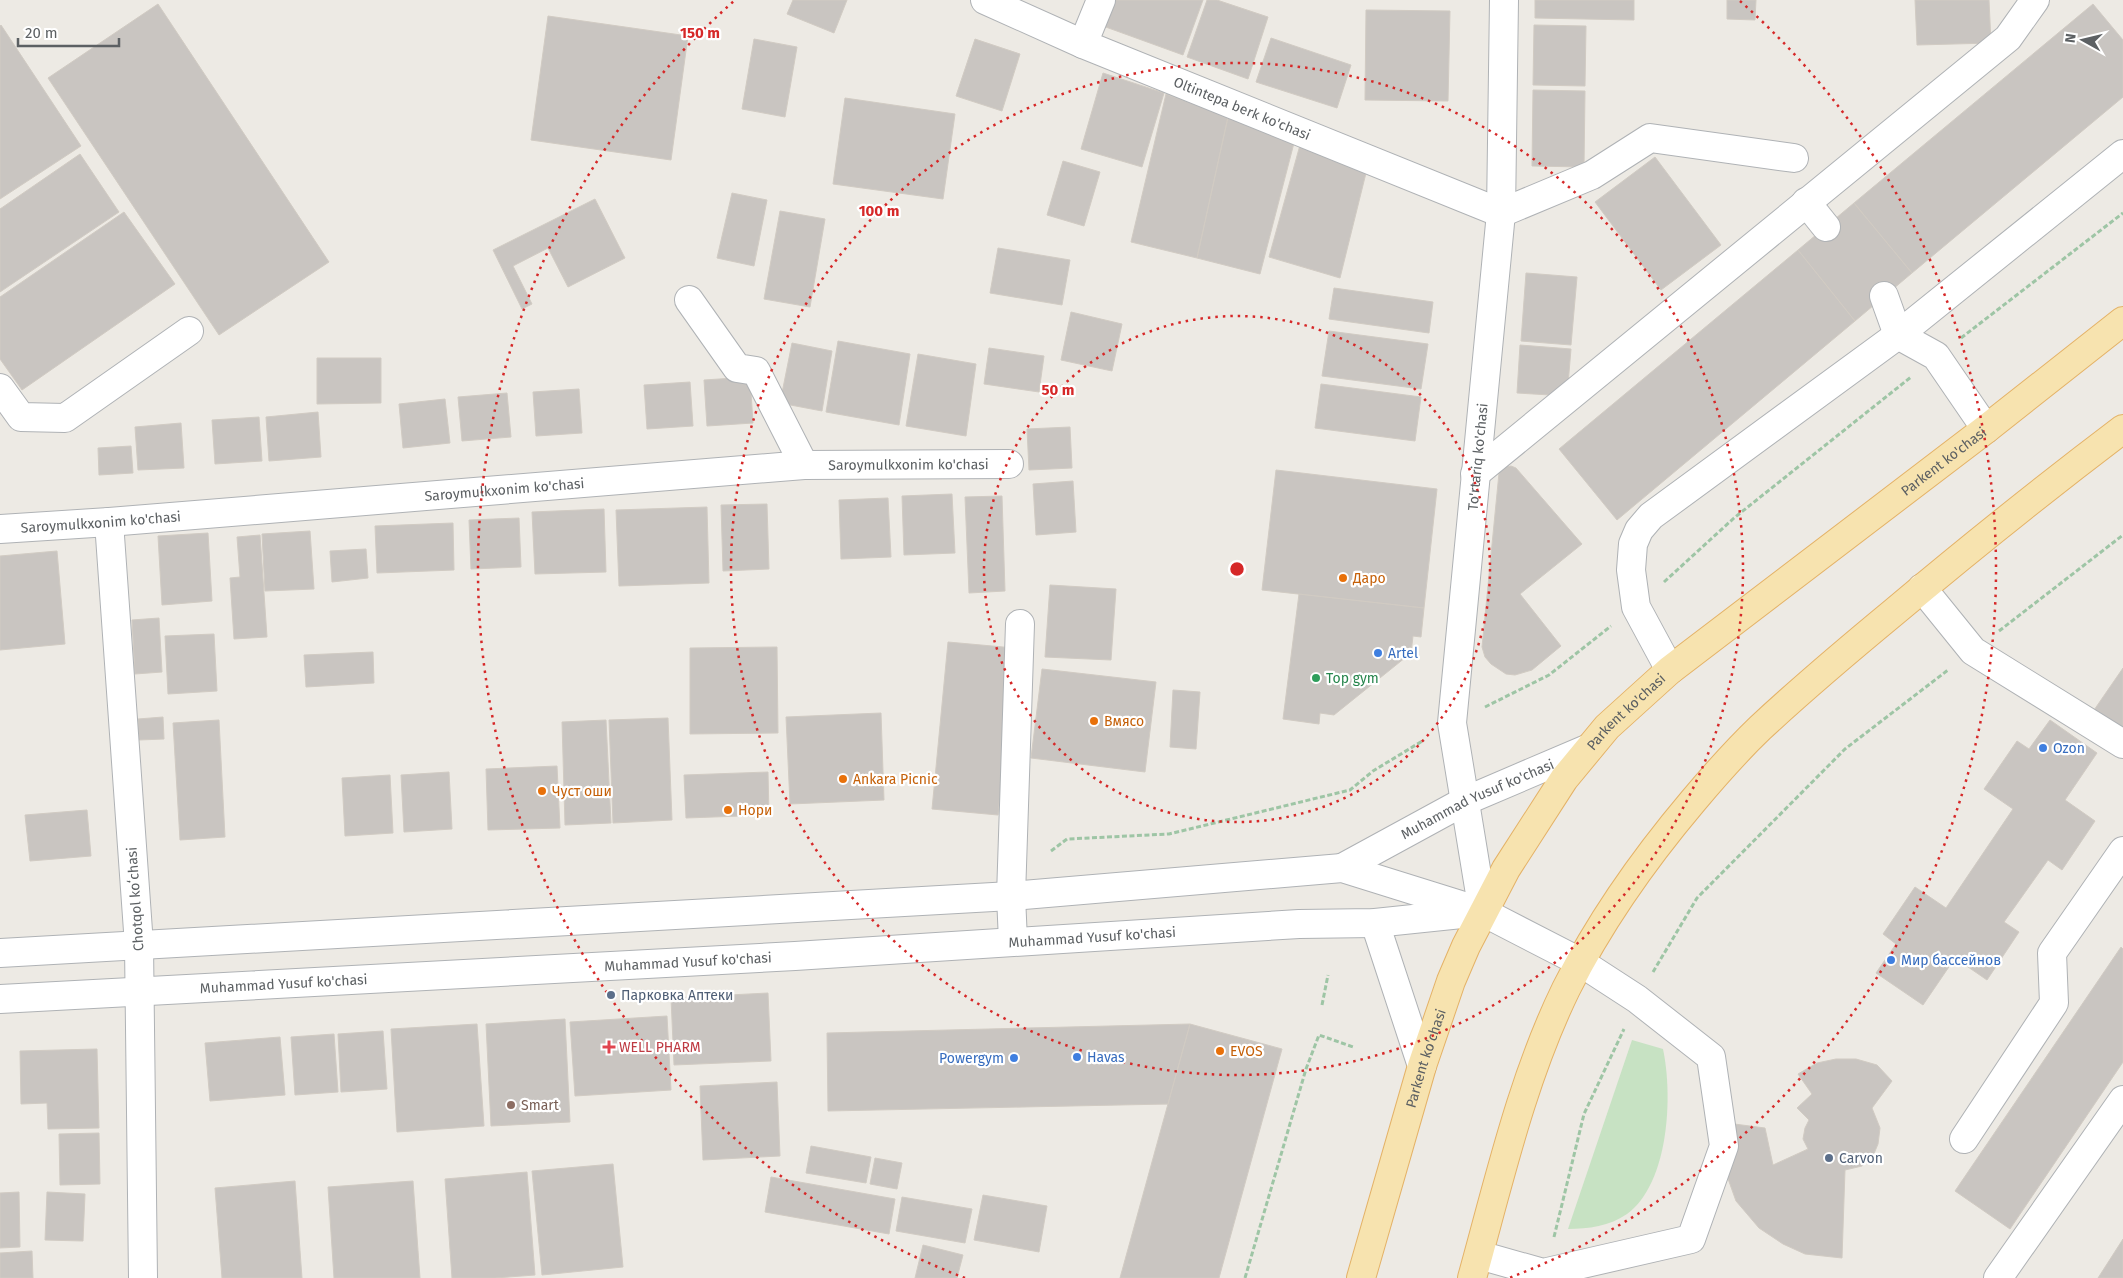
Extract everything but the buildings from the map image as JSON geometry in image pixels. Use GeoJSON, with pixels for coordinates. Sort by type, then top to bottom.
{"type":"FeatureCollection","features":[{"type":"Feature","properties":{"kind":"main road","name":"Parkent ko'chasi"},"geometry":{"type":"LineString","coordinates":[[1362,1278],[1422,1066],[1451,981],[1483,912],[1532,826],[1564,779],[1589,748],[1628,707],[1670,670],[1986,429],[2123,321]]}},
{"type":"Feature","properties":{"kind":"main road"},"geometry":{"type":"LineString","coordinates":[[1476,1266],[1520,1112],[1541,1047],[1553,1018],[1580,962],[1601,925],[1646,858],[1716,775],[1758,730],[1812,681],[2034,497],[2123,429]]}},
{"type":"Feature","properties":{"kind":"street","name":"Oltintepa berk ko'chasi"},"geometry":{"type":"LineString","coordinates":[[985,0],[1083,44],[1501,213]]}},
{"type":"Feature","properties":{"kind":"street"},"geometry":{"type":"LineString","coordinates":[[1083,44],[1101,0]]}},
{"type":"Feature","properties":{"kind":"street","name":"To'rtariq ko'chasi"},"geometry":{"type":"LineString","coordinates":[[1483,912],[1452,723],[1501,213],[1504,0]]}},
{"type":"Feature","properties":{"kind":"street"},"geometry":{"type":"LineString","coordinates":[[1475,474],[2008,38],[2035,0]]}},
{"type":"Feature","properties":{"kind":"street"},"geometry":{"type":"LineString","coordinates":[[1501,213],[1592,175],[1650,138],[1794,158]]}},
{"type":"Feature","properties":{"kind":"street"},"geometry":{"type":"LineString","coordinates":[[1670,670],[1636,607],[1631,570],[1633,544],[1639,530],[1652,516],[1898,335],[2123,154]]}},
{"type":"Feature","properties":{"kind":"street"},"geometry":{"type":"LineString","coordinates":[[1806,202],[1826,227]]}},
{"type":"Feature","properties":{"kind":"street"},"geometry":{"type":"LineString","coordinates":[[1884,296],[1898,335],[1936,356],[1986,429]]}},
{"type":"Feature","properties":{"kind":"street"},"geometry":{"type":"LineString","coordinates":[[689,300],[737,368],[756,371],[804,465]]}},
{"type":"Feature","properties":{"kind":"street"},"geometry":{"type":"LineString","coordinates":[[0,388],[21,417],[65,418],[189,331]]}},
{"type":"Feature","properties":{"kind":"street","name":"Saroymulkxonim ko'chasi"},"geometry":{"type":"LineString","coordinates":[[0,529],[109,522],[804,465],[1009,464]]}},
{"type":"Feature","properties":{"kind":"street","name":"Chotqol koʻchasi"},"geometry":{"type":"LineString","coordinates":[[109,522],[139,945],[142,1278]]}},
{"type":"Feature","properties":{"kind":"street"},"geometry":{"type":"LineString","coordinates":[[1922,588],[1973,651],[2123,744]]}},
{"type":"Feature","properties":{"kind":"street"},"geometry":{"type":"LineString","coordinates":[[1013,941],[1011,896],[1020,624]]}},
{"type":"Feature","properties":{"kind":"street","name":"Muhammad Yusuf ko'chasi"},"geometry":{"type":"LineString","coordinates":[[1342,868],[1465,801],[1589,748]]}},
{"type":"Feature","properties":{"kind":"street"},"geometry":{"type":"LineString","coordinates":[[1964,1139],[2054,1004],[2052,953],[2123,851]]}},
{"type":"Feature","properties":{"kind":"street","name":"Muhammad Yusuf ko'chasi"},"geometry":{"type":"LineString","coordinates":[[0,953],[1011,896],[1342,868],[1483,912],[1580,962],[1637,999],[1711,1057],[1724,1146],[1691,1239],[1543,1273]]}},
{"type":"Feature","properties":{"kind":"street","name":"Muhammad Yusuf ko'chasi"},"geometry":{"type":"LineString","coordinates":[[0,999],[785,956],[1299,924],[1375,923],[1483,912]]}},
{"type":"Feature","properties":{"kind":"street"},"geometry":{"type":"LineString","coordinates":[[1375,923],[1422,1066]]}},
{"type":"Feature","properties":{"kind":"street"},"geometry":{"type":"LineString","coordinates":[[1998,1278],[2123,1100]]}},
{"type":"Feature","properties":{"kind":"street"},"geometry":{"type":"LineString","coordinates":[[1476,1266],[1543,1273]]}},
{"type":"Feature","properties":{"kind":"path"},"geometry":{"type":"LineString","coordinates":[[1052,851],[1067,839],[1170,834],[1350,790],[1373,771],[1452,723],[1549,675],[1636,607],[1734,518],[1877,406],[1936,356],[2058,264],[2123,212]]}},
{"type":"Feature","properties":{"kind":"path"},"geometry":{"type":"LineString","coordinates":[[1543,1273],[1584,1114],[1637,999],[1697,898],[1845,749],[2123,535]]}},
{"type":"Feature","properties":{"kind":"path"},"geometry":{"type":"LineString","coordinates":[[1322,1004],[1328,976]]}},
{"type":"Feature","properties":{"kind":"path"},"geometry":{"type":"LineString","coordinates":[[1245,1278],[1306,1070],[1319,1035],[1353,1046]]}},
{"type":"Feature","properties":{"kind":"green space"},"geometry":{"type":"Polygon","coordinates":[[[1632,1040],[1663,1049],[1666,1068],[1668,1090],[1665,1137],[1652,1182],[1641,1200],[1627,1214],[1620,1218],[1599,1226],[1568,1229],[1632,1040]]]}},
{"type":"Feature","properties":{"kind":"place","name":"Даро"},"geometry":{"type":"Point","coordinates":[1343,578]}},
{"type":"Feature","properties":{"kind":"place","name":"Artel"},"geometry":{"type":"Point","coordinates":[1378,653]}},
{"type":"Feature","properties":{"kind":"place","name":"Top gym"},"geometry":{"type":"Point","coordinates":[1316,678]}},
{"type":"Feature","properties":{"kind":"place","name":"Вмясо"},"geometry":{"type":"Point","coordinates":[1094,721]}},
{"type":"Feature","properties":{"kind":"place","name":"Ozon"},"geometry":{"type":"Point","coordinates":[2043,748]}},
{"type":"Feature","properties":{"kind":"place","name":"Ankara Picnic"},"geometry":{"type":"Point","coordinates":[843,779]}},
{"type":"Feature","properties":{"kind":"place","name":"Чуст оши"},"geometry":{"type":"Point","coordinates":[542,791]}},
{"type":"Feature","properties":{"kind":"place","name":"Нори"},"geometry":{"type":"Point","coordinates":[728,810]}},
{"type":"Feature","properties":{"kind":"place","name":"Мир бассейнов"},"geometry":{"type":"Point","coordinates":[1891,960]}},
{"type":"Feature","properties":{"kind":"place","name":"Парковка Аптеки"},"geometry":{"type":"Point","coordinates":[611,995]}},
{"type":"Feature","properties":{"kind":"place","name":"WELL PHARM"},"geometry":{"type":"Point","coordinates":[609,1047]}},
{"type":"Feature","properties":{"kind":"place","name":"EVOS"},"geometry":{"type":"Point","coordinates":[1220,1051]}},
{"type":"Feature","properties":{"kind":"place","name":"Havas"},"geometry":{"type":"Point","coordinates":[1077,1057]}},
{"type":"Feature","properties":{"kind":"place","name":"Powergym"},"geometry":{"type":"Point","coordinates":[1014,1058]}},
{"type":"Feature","properties":{"kind":"place","name":"Smart"},"geometry":{"type":"Point","coordinates":[511,1105]}},
{"type":"Feature","properties":{"kind":"place","name":"Carvon"},"geometry":{"type":"Point","coordinates":[1829,1158]}}]}
